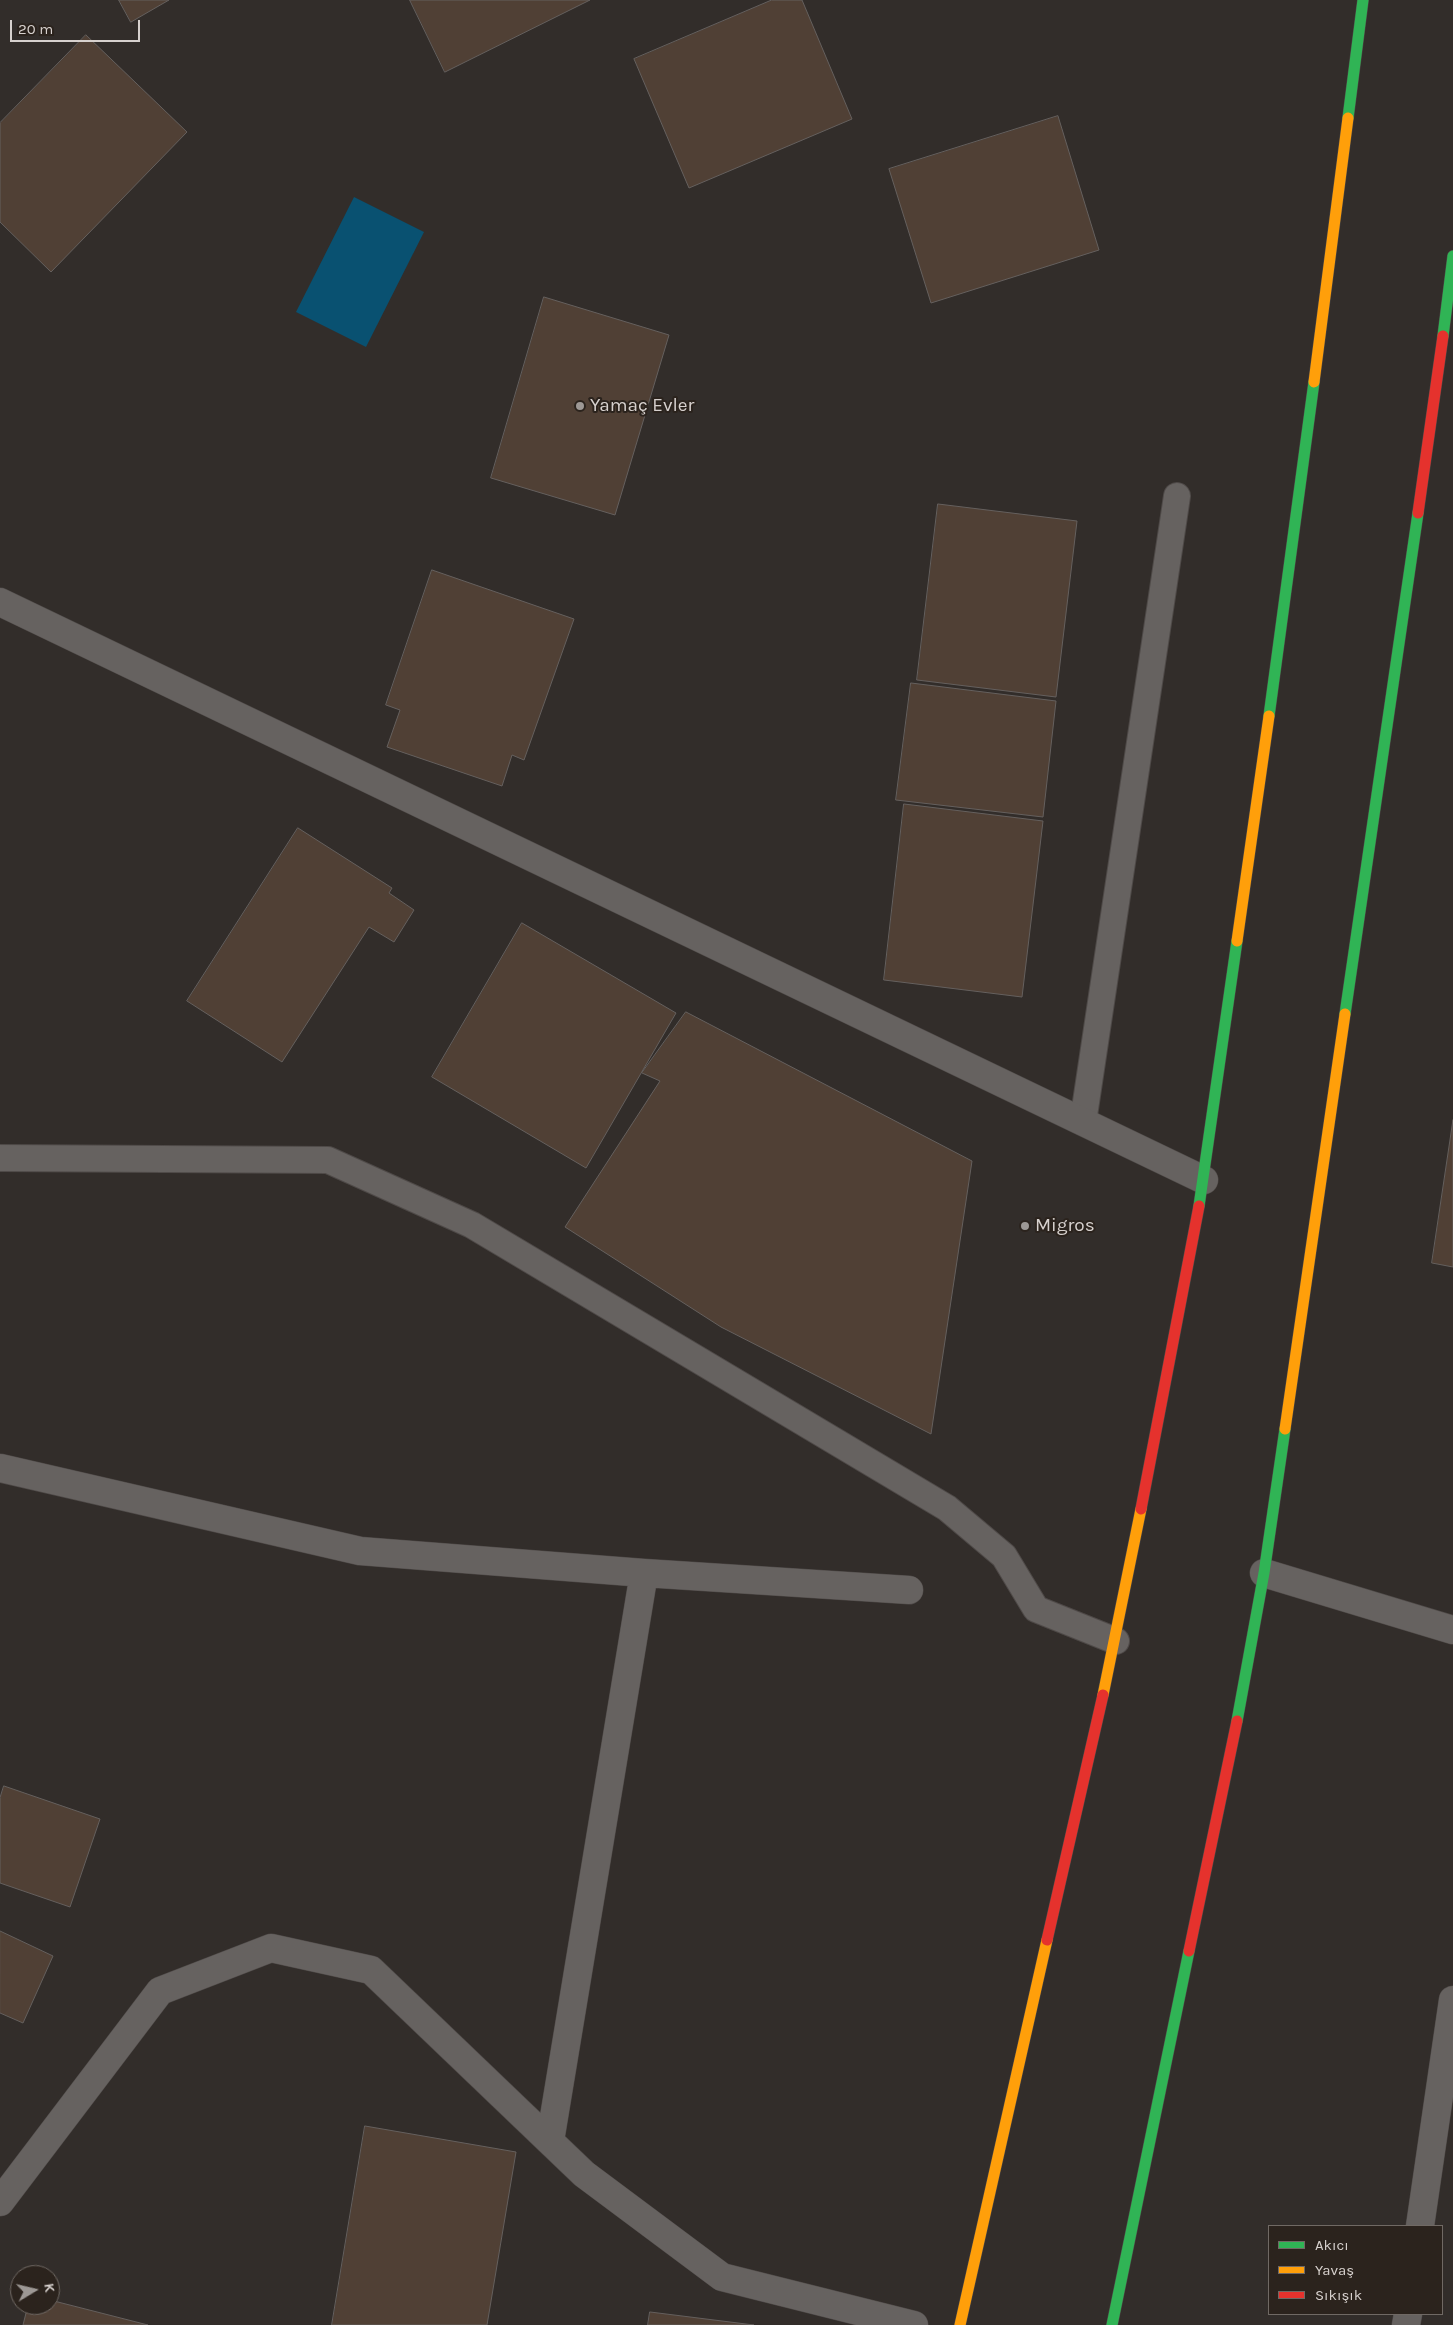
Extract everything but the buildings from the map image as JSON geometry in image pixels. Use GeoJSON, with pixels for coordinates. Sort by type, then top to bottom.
{"type":"FeatureCollection","features":[{"type":"Feature","properties":{"kind":"main road"},"geometry":{"type":"LineString","coordinates":[[960,2325],[1116,1641],[1204,1180],[1296,522],[1363,0]]}},
{"type":"Feature","properties":{"kind":"main road"},"geometry":{"type":"LineString","coordinates":[[1112,2325],[1232,1746],[1264,1573],[1450,321],[1453,256]]}},
{"type":"Feature","properties":{"kind":"street"},"geometry":{"type":"LineString","coordinates":[[0,602],[1204,1180]]}},
{"type":"Feature","properties":{"kind":"street"},"geometry":{"type":"LineString","coordinates":[[0,1468],[360,1552],[909,1590]]}},
{"type":"Feature","properties":{"kind":"street"},"geometry":{"type":"LineString","coordinates":[[550,2141],[644,1573]]}},
{"type":"Feature","properties":{"kind":"street"},"geometry":{"type":"LineString","coordinates":[[1264,1573],[1453,1630]]}},
{"type":"Feature","properties":{"kind":"street"},"geometry":{"type":"LineString","coordinates":[[0,2202],[160,1991],[271,1948],[371,1970],[584,2174],[722,2277],[914,2325]]}},
{"type":"Feature","properties":{"kind":"street"},"geometry":{"type":"LineString","coordinates":[[1420,2225],[1453,2000]]}},
{"type":"Feature","properties":{"kind":"lane"},"geometry":{"type":"LineString","coordinates":[[1083,1122],[1177,496]]}},
{"type":"Feature","properties":{"kind":"lane"},"geometry":{"type":"LineString","coordinates":[[0,1158],[328,1160],[472,1225],[947,1508],[1004,1556],[1036,1608],[1116,1641]]}},
{"type":"Feature","properties":{"kind":"water"},"geometry":{"type":"Polygon","coordinates":[[[354,197],[424,232],[366,347],[296,312],[354,197]]]}},
{"type":"Feature","properties":{"kind":"traffic: fast"},"geometry":{"type":"LineString","coordinates":[[1348,118],[1363,0]]}},
{"type":"Feature","properties":{"kind":"traffic: fast"},"geometry":{"type":"LineString","coordinates":[[1443,336],[1453,256]]}},
{"type":"Feature","properties":{"kind":"traffic: fast"},"geometry":{"type":"LineString","coordinates":[[1269,716],[1314,382]]}},
{"type":"Feature","properties":{"kind":"traffic: fast"},"geometry":{"type":"LineString","coordinates":[[1345,1014],[1418,513]]}},
{"type":"Feature","properties":{"kind":"traffic: fast"},"geometry":{"type":"LineString","coordinates":[[1199,1206],[1237,941]]}},
{"type":"Feature","properties":{"kind":"traffic: fast"},"geometry":{"type":"LineString","coordinates":[[1237,1721],[1264,1573],[1285,1429]]}},
{"type":"Feature","properties":{"kind":"traffic: fast"},"geometry":{"type":"LineString","coordinates":[[1112,2325],[1189,1951]]}},
{"type":"Feature","properties":{"kind":"traffic: slow"},"geometry":{"type":"LineString","coordinates":[[1314,382],[1348,118]]}},
{"type":"Feature","properties":{"kind":"traffic: slow"},"geometry":{"type":"LineString","coordinates":[[1237,941],[1269,716]]}},
{"type":"Feature","properties":{"kind":"traffic: slow"},"geometry":{"type":"LineString","coordinates":[[1285,1429],[1345,1014]]}},
{"type":"Feature","properties":{"kind":"traffic: slow"},"geometry":{"type":"LineString","coordinates":[[1103,1695],[1141,1509]]}},
{"type":"Feature","properties":{"kind":"traffic: slow"},"geometry":{"type":"LineString","coordinates":[[960,2325],[1047,1940]]}},
{"type":"Feature","properties":{"kind":"traffic: jam"},"geometry":{"type":"LineString","coordinates":[[1418,513],[1443,336]]}},
{"type":"Feature","properties":{"kind":"traffic: jam"},"geometry":{"type":"LineString","coordinates":[[1141,1509],[1199,1206]]}},
{"type":"Feature","properties":{"kind":"traffic: jam"},"geometry":{"type":"LineString","coordinates":[[1047,1940],[1103,1695]]}},
{"type":"Feature","properties":{"kind":"traffic: jam"},"geometry":{"type":"LineString","coordinates":[[1189,1951],[1237,1721]]}},
{"type":"Feature","properties":{"kind":"place","name":"Yamaç Evler"},"geometry":{"type":"Point","coordinates":[580,406]}},
{"type":"Feature","properties":{"kind":"place","name":"Migros"},"geometry":{"type":"Point","coordinates":[1025,1226]}}]}
